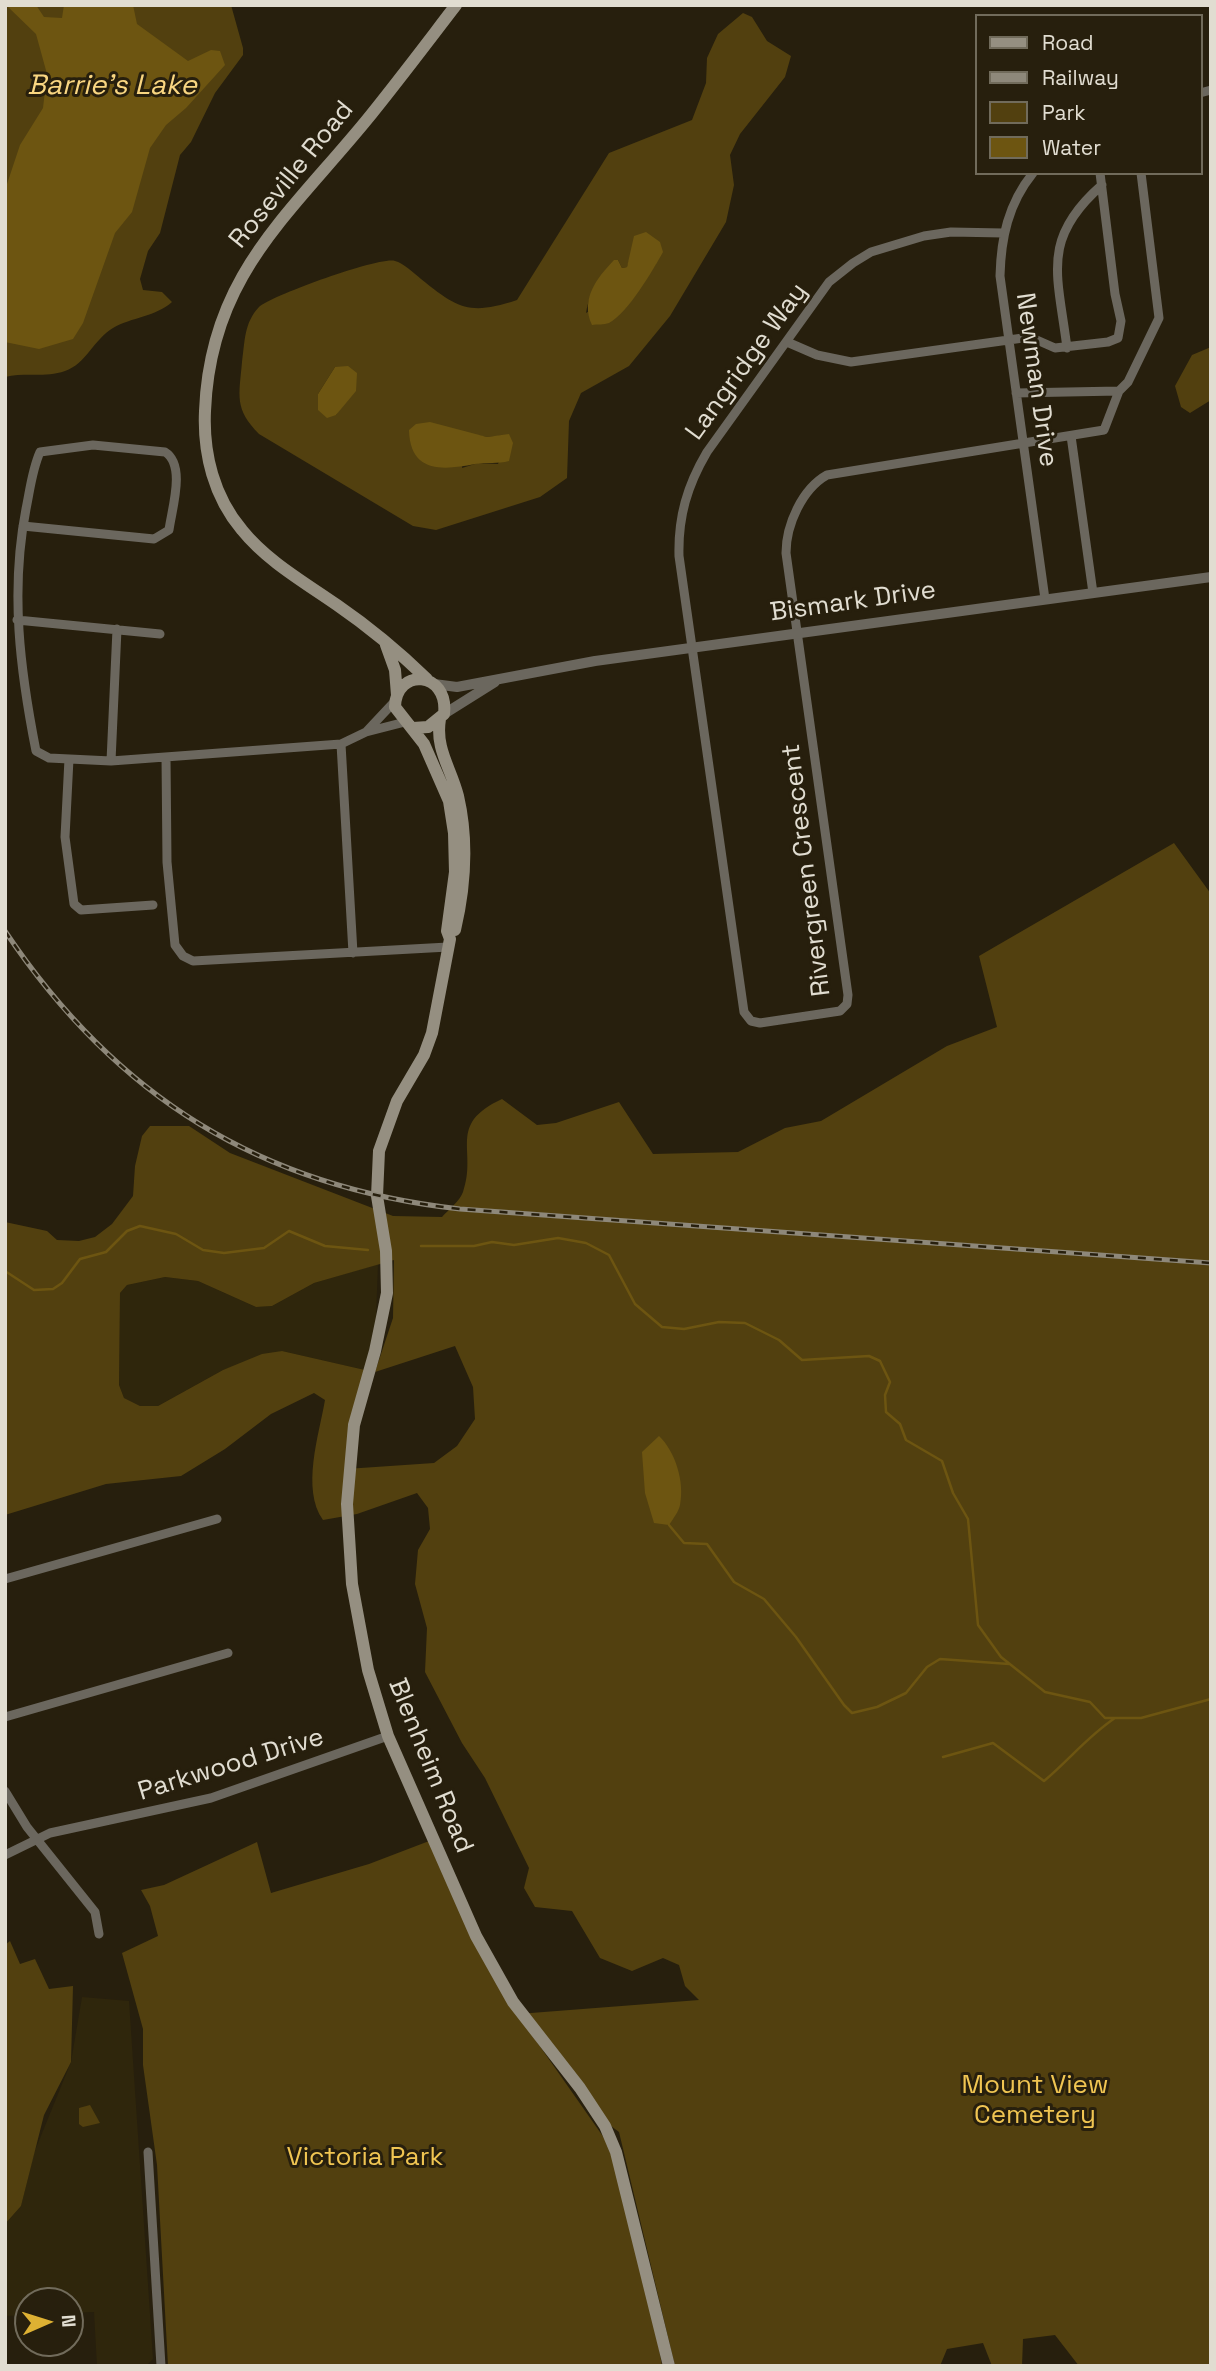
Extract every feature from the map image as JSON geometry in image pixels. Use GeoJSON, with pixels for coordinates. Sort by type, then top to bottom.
{"type":"FeatureCollection","features":[{"type":"Feature","properties":{"kind":"main road","name":"Roseville Road"},"geometry":{"type":"LineString","coordinates":[[386,645],[355,617],[260,550],[224,505],[212,477],[204,437],[210,359],[220,318],[239,277],[261,244],[365,122],[456,5]]}},
{"type":"Feature","properties":{"kind":"main road"},"geometry":{"type":"LineString","coordinates":[[386,645],[430,681],[444,698],[442,717],[428,727],[409,725],[398,714],[395,670],[386,645]]}},
{"type":"Feature","properties":{"kind":"main road"},"geometry":{"type":"LineString","coordinates":[[396,698],[408,683],[430,681]]}},
{"type":"Feature","properties":{"kind":"main road","name":"Blenheim Road"},"geometry":{"type":"LineString","coordinates":[[442,717],[438,743],[458,796],[464,848],[460,906],[455,932],[449,943],[432,1033],[419,1065],[397,1101],[379,1151],[377,1196],[386,1251],[387,1293],[375,1350],[354,1425],[346,1504],[352,1584],[368,1670],[388,1736],[476,1936],[513,2001],[580,2088],[605,2126],[625,2183],[669,2366]]}},
{"type":"Feature","properties":{"kind":"main road","name":"Blenheim Road"},"geometry":{"type":"LineString","coordinates":[[409,725],[439,772],[452,816],[455,872],[447,931],[449,943]]}},
{"type":"Feature","properties":{"kind":"street","name":"Newman Drive"},"geometry":{"type":"LineString","coordinates":[[1032,175],[1019,194],[1003,233],[1000,276],[1045,599]]}},
{"type":"Feature","properties":{"kind":"street"},"geometry":{"type":"LineString","coordinates":[[787,342],[817,355],[851,362],[1030,337],[1049,347],[1067,348],[1118,338],[1121,331],[1100,175]]}},
{"type":"Feature","properties":{"kind":"street"},"geometry":{"type":"LineString","coordinates":[[797,633],[786,538],[796,512],[820,479],[837,472],[1023,445],[1104,430],[1119,391],[1128,382],[1159,318],[1141,175]]}},
{"type":"Feature","properties":{"kind":"street"},"geometry":{"type":"LineString","coordinates":[[1067,348],[1059,281],[1058,254],[1061,235],[1069,219],[1102,185]]}},
{"type":"Feature","properties":{"kind":"street","name":"Langridge Way"},"geometry":{"type":"LineString","coordinates":[[692,648],[678,533],[691,479],[707,452],[829,282],[871,252],[951,232],[1003,233]]}},
{"type":"Feature","properties":{"kind":"street"},"geometry":{"type":"LineString","coordinates":[[1016,393],[1119,391]]}},
{"type":"Feature","properties":{"kind":"street"},"geometry":{"type":"LineString","coordinates":[[1071,436],[1093,593]]}},
{"type":"Feature","properties":{"kind":"street"},"geometry":{"type":"LineString","coordinates":[[23,526],[154,539],[164,536],[169,530],[177,466],[172,456],[153,451],[93,445],[40,452],[34,465],[23,526],[16,572],[17,620],[25,695],[36,751],[49,758],[111,761],[341,744],[366,732],[409,725]]}},
{"type":"Feature","properties":{"kind":"street","name":"Bismark Drive"},"geometry":{"type":"LineString","coordinates":[[430,681],[457,687],[503,677],[692,648],[1211,577]]}},
{"type":"Feature","properties":{"kind":"street"},"geometry":{"type":"LineString","coordinates":[[17,620],[160,634]]}},
{"type":"Feature","properties":{"kind":"street"},"geometry":{"type":"LineString","coordinates":[[111,761],[117,629]]}},
{"type":"Feature","properties":{"kind":"street","name":"Rivergreen Crescent"},"geometry":{"type":"LineString","coordinates":[[692,648],[744,1012],[751,1021],[760,1023],[840,1011],[847,1004],[848,995],[797,633]]}},
{"type":"Feature","properties":{"kind":"street","name":"Bismark Drive"},"geometry":{"type":"LineString","coordinates":[[442,717],[503,677]]}},
{"type":"Feature","properties":{"kind":"street"},"geometry":{"type":"LineString","coordinates":[[366,732],[396,698]]}},
{"type":"Feature","properties":{"kind":"street"},"geometry":{"type":"LineString","coordinates":[[341,744],[353,953]]}},
{"type":"Feature","properties":{"kind":"street"},"geometry":{"type":"LineString","coordinates":[[166,757],[167,862],[175,945],[183,956],[193,961],[353,953],[449,943]]}},
{"type":"Feature","properties":{"kind":"street"},"geometry":{"type":"LineString","coordinates":[[69,760],[65,837],[74,904],[81,910],[153,905]]}},
{"type":"Feature","properties":{"kind":"street"},"geometry":{"type":"LineString","coordinates":[[5,1579],[218,1519]]}},
{"type":"Feature","properties":{"kind":"street"},"geometry":{"type":"LineString","coordinates":[[5,1717],[228,1653]]}},
{"type":"Feature","properties":{"kind":"street","name":"Parkwood Drive"},"geometry":{"type":"LineString","coordinates":[[5,1855],[36,1838],[211,1798],[388,1736]]}},
{"type":"Feature","properties":{"kind":"street"},"geometry":{"type":"LineString","coordinates":[[5,1791],[36,1838],[94,1912],[99,1934]]}},
{"type":"Feature","properties":{"kind":"street"},"geometry":{"type":"LineString","coordinates":[[148,2152],[161,2366]]}},
{"type":"Feature","properties":{"kind":"shaded area"},"geometry":{"type":"Polygon","coordinates":[[[378,1264],[376,1317],[365,1370],[282,1351],[223,1370],[158,1406],[140,1406],[124,1398],[119,1385],[120,1293],[127,1285],[165,1277],[198,1281],[256,1307],[272,1306],[314,1283],[378,1264]]]}},
{"type":"Feature","properties":{"kind":"shaded area"},"geometry":{"type":"Polygon","coordinates":[[[82,1997],[129,2001],[153,2359],[148,2364],[97,2366],[94,2312],[84,2312],[84,2287],[14,2287],[14,2316],[5,2316],[5,2224],[21,2206],[34,2153],[71,2062],[82,1997]]]}},
{"type":"Feature","properties":{"kind":"green space","name":"Barrie's Lake"},"geometry":{"type":"Polygon","coordinates":[[[5,5],[231,5],[243,55],[215,93],[191,142],[180,155],[160,233],[148,251],[140,279],[143,290],[162,292],[172,302],[158,311],[113,328],[72,368],[50,374],[5,377],[5,5]]]}},
{"type":"Feature","properties":{"kind":"green space"},"geometry":{"type":"Polygon","coordinates":[[[743,13],[752,17],[767,41],[791,56],[785,77],[740,134],[730,155],[734,185],[726,222],[670,316],[629,366],[581,393],[569,421],[567,478],[540,497],[436,530],[413,526],[259,434],[251,425],[242,409],[240,384],[246,333],[250,319],[259,307],[283,294],[326,278],[385,261],[401,264],[446,297],[466,307],[488,307],[517,300],[609,153],[692,120],[706,83],[707,58],[718,34],[743,13]],[[630,258],[627,267],[622,268],[618,260],[601,277],[590,296],[586,313],[646,277],[656,264],[630,258]],[[335,367],[318,394],[336,415],[342,406],[335,367]],[[466,433],[462,468],[478,463],[498,464],[509,435],[487,437],[466,433]]]}},
{"type":"Feature","properties":{"kind":"green space"},"geometry":{"type":"Polygon","coordinates":[[[1211,347],[1211,400],[1190,413],[1181,407],[1175,386],[1192,355],[1211,347]]]}},
{"type":"Feature","properties":{"kind":"green space"},"geometry":{"type":"Polygon","coordinates":[[[1174,843],[1211,894],[1211,2366],[1079,2366],[1055,2335],[1023,2339],[1022,2366],[992,2366],[983,2343],[947,2349],[940,2366],[675,2366],[619,2132],[607,2123],[525,2025],[609,2145],[655,2326],[662,2366],[168,2366],[157,2165],[143,2065],[143,2029],[122,1953],[158,1936],[150,1906],[141,1890],[164,1885],[257,1842],[271,1893],[369,1864],[437,1838],[518,2014],[699,2000],[685,1986],[679,1965],[663,1958],[632,1971],[600,1958],[572,1911],[535,1907],[524,1888],[529,1868],[485,1778],[462,1743],[425,1672],[427,1628],[415,1584],[418,1550],[430,1529],[428,1508],[417,1493],[357,1514],[323,1520],[313,1493],[312,1478],[325,1400],[314,1393],[271,1414],[225,1449],[181,1476],[106,1484],[5,1515],[5,1222],[47,1231],[57,1240],[79,1241],[95,1237],[112,1224],[133,1196],[135,1166],[142,1136],[150,1126],[189,1126],[230,1153],[393,1216],[442,1217],[454,1205],[463,1192],[467,1177],[469,1129],[474,1119],[485,1109],[502,1099],[537,1125],[556,1123],[619,1102],[653,1154],[738,1152],[785,1128],[821,1121],[947,1046],[997,1027],[979,956],[1174,843]],[[394,1260],[314,1283],[272,1306],[256,1307],[198,1281],[165,1277],[127,1285],[120,1293],[119,1385],[124,1398],[140,1406],[158,1406],[223,1370],[262,1354],[282,1351],[365,1370],[346,1469],[434,1463],[457,1446],[475,1419],[473,1387],[455,1346],[375,1372],[393,1318],[394,1260]]]}},
{"type":"Feature","properties":{"kind":"green space"},"geometry":{"type":"Polygon","coordinates":[[[10,1941],[20,1964],[35,1959],[49,1989],[73,1986],[71,2062],[44,2115],[21,2206],[5,2224],[5,1945],[10,1941]]]}},
{"type":"Feature","properties":{"kind":"green space"},"geometry":{"type":"Polygon","coordinates":[[[90,2105],[100,2123],[83,2127],[79,2124],[79,2108],[90,2105]]]}},
{"type":"Feature","properties":{"kind":"water","name":"Barrie's Lake"},"geometry":{"type":"Polygon","coordinates":[[[6,5],[36,5],[44,17],[62,18],[64,5],[133,5],[137,24],[188,61],[211,50],[220,51],[225,65],[186,108],[166,125],[150,148],[132,212],[115,233],[83,323],[73,339],[39,349],[5,342],[5,190],[20,145],[43,108],[47,74],[36,34],[6,5]]]}},
{"type":"Feature","properties":{"kind":"water"},"geometry":{"type":"Polygon","coordinates":[[[646,232],[660,242],[663,252],[659,260],[639,291],[616,318],[607,324],[592,325],[588,306],[596,282],[614,260],[618,260],[622,268],[627,267],[634,236],[646,232]]]}},
{"type":"Feature","properties":{"kind":"water"},"geometry":{"type":"Polygon","coordinates":[[[348,366],[357,373],[356,391],[336,415],[327,418],[318,410],[318,394],[335,367],[348,366]]]}},
{"type":"Feature","properties":{"kind":"water"},"geometry":{"type":"Polygon","coordinates":[[[430,422],[487,437],[509,434],[513,443],[509,461],[452,467],[431,466],[422,462],[415,455],[409,430],[416,424],[430,422]]]}},
{"type":"Feature","properties":{"kind":"water"},"geometry":{"type":"Polygon","coordinates":[[[659,1436],[670,1450],[680,1477],[679,1507],[669,1525],[654,1523],[645,1493],[642,1452],[659,1436]]]}},
{"type":"Feature","properties":{"kind":"waterway"},"geometry":{"type":"LineString","coordinates":[[5,1271],[34,1290],[53,1289],[62,1283],[80,1259],[106,1252],[127,1231],[140,1226],[176,1234],[203,1250],[224,1253],[264,1248],[289,1231],[325,1246],[368,1250]]}},
{"type":"Feature","properties":{"kind":"waterway"},"geometry":{"type":"LineString","coordinates":[[421,1246],[474,1246],[492,1242],[514,1245],[558,1238],[586,1243],[609,1255],[635,1304],[662,1327],[684,1329],[719,1322],[745,1323],[779,1340],[802,1360],[869,1356],[880,1361],[890,1382],[885,1395],[886,1412],[900,1424],[906,1440],[942,1461],[953,1493],[968,1519],[978,1625],[1001,1657],[1045,1692],[1090,1702],[1105,1718],[1141,1718],[1211,1699]]}},
{"type":"Feature","properties":{"kind":"waterway"},"geometry":{"type":"LineString","coordinates":[[669,1525],[684,1543],[707,1544],[734,1582],[764,1599],[796,1637],[852,1713],[877,1707],[906,1693],[927,1667],[940,1659],[1009,1664]]}},
{"type":"Feature","properties":{"kind":"waterway"},"geometry":{"type":"LineString","coordinates":[[943,1757],[993,1743],[1044,1781],[1096,1732],[1115,1718]]}},
{"type":"Feature","properties":{"kind":"railway"},"geometry":{"type":"LineString","coordinates":[[5,931],[48,990],[95,1041],[145,1086],[200,1124],[258,1155],[321,1180],[388,1198],[460,1209],[1211,1263]]}},
{"type":"Feature","properties":{"kind":"park label","name":"Mount View Cemetery"},"geometry":{"type":"Point","coordinates":[1035,2101]}},
{"type":"Feature","properties":{"kind":"park label","name":"Victoria Park"},"geometry":{"type":"Point","coordinates":[365,2158]}}]}
